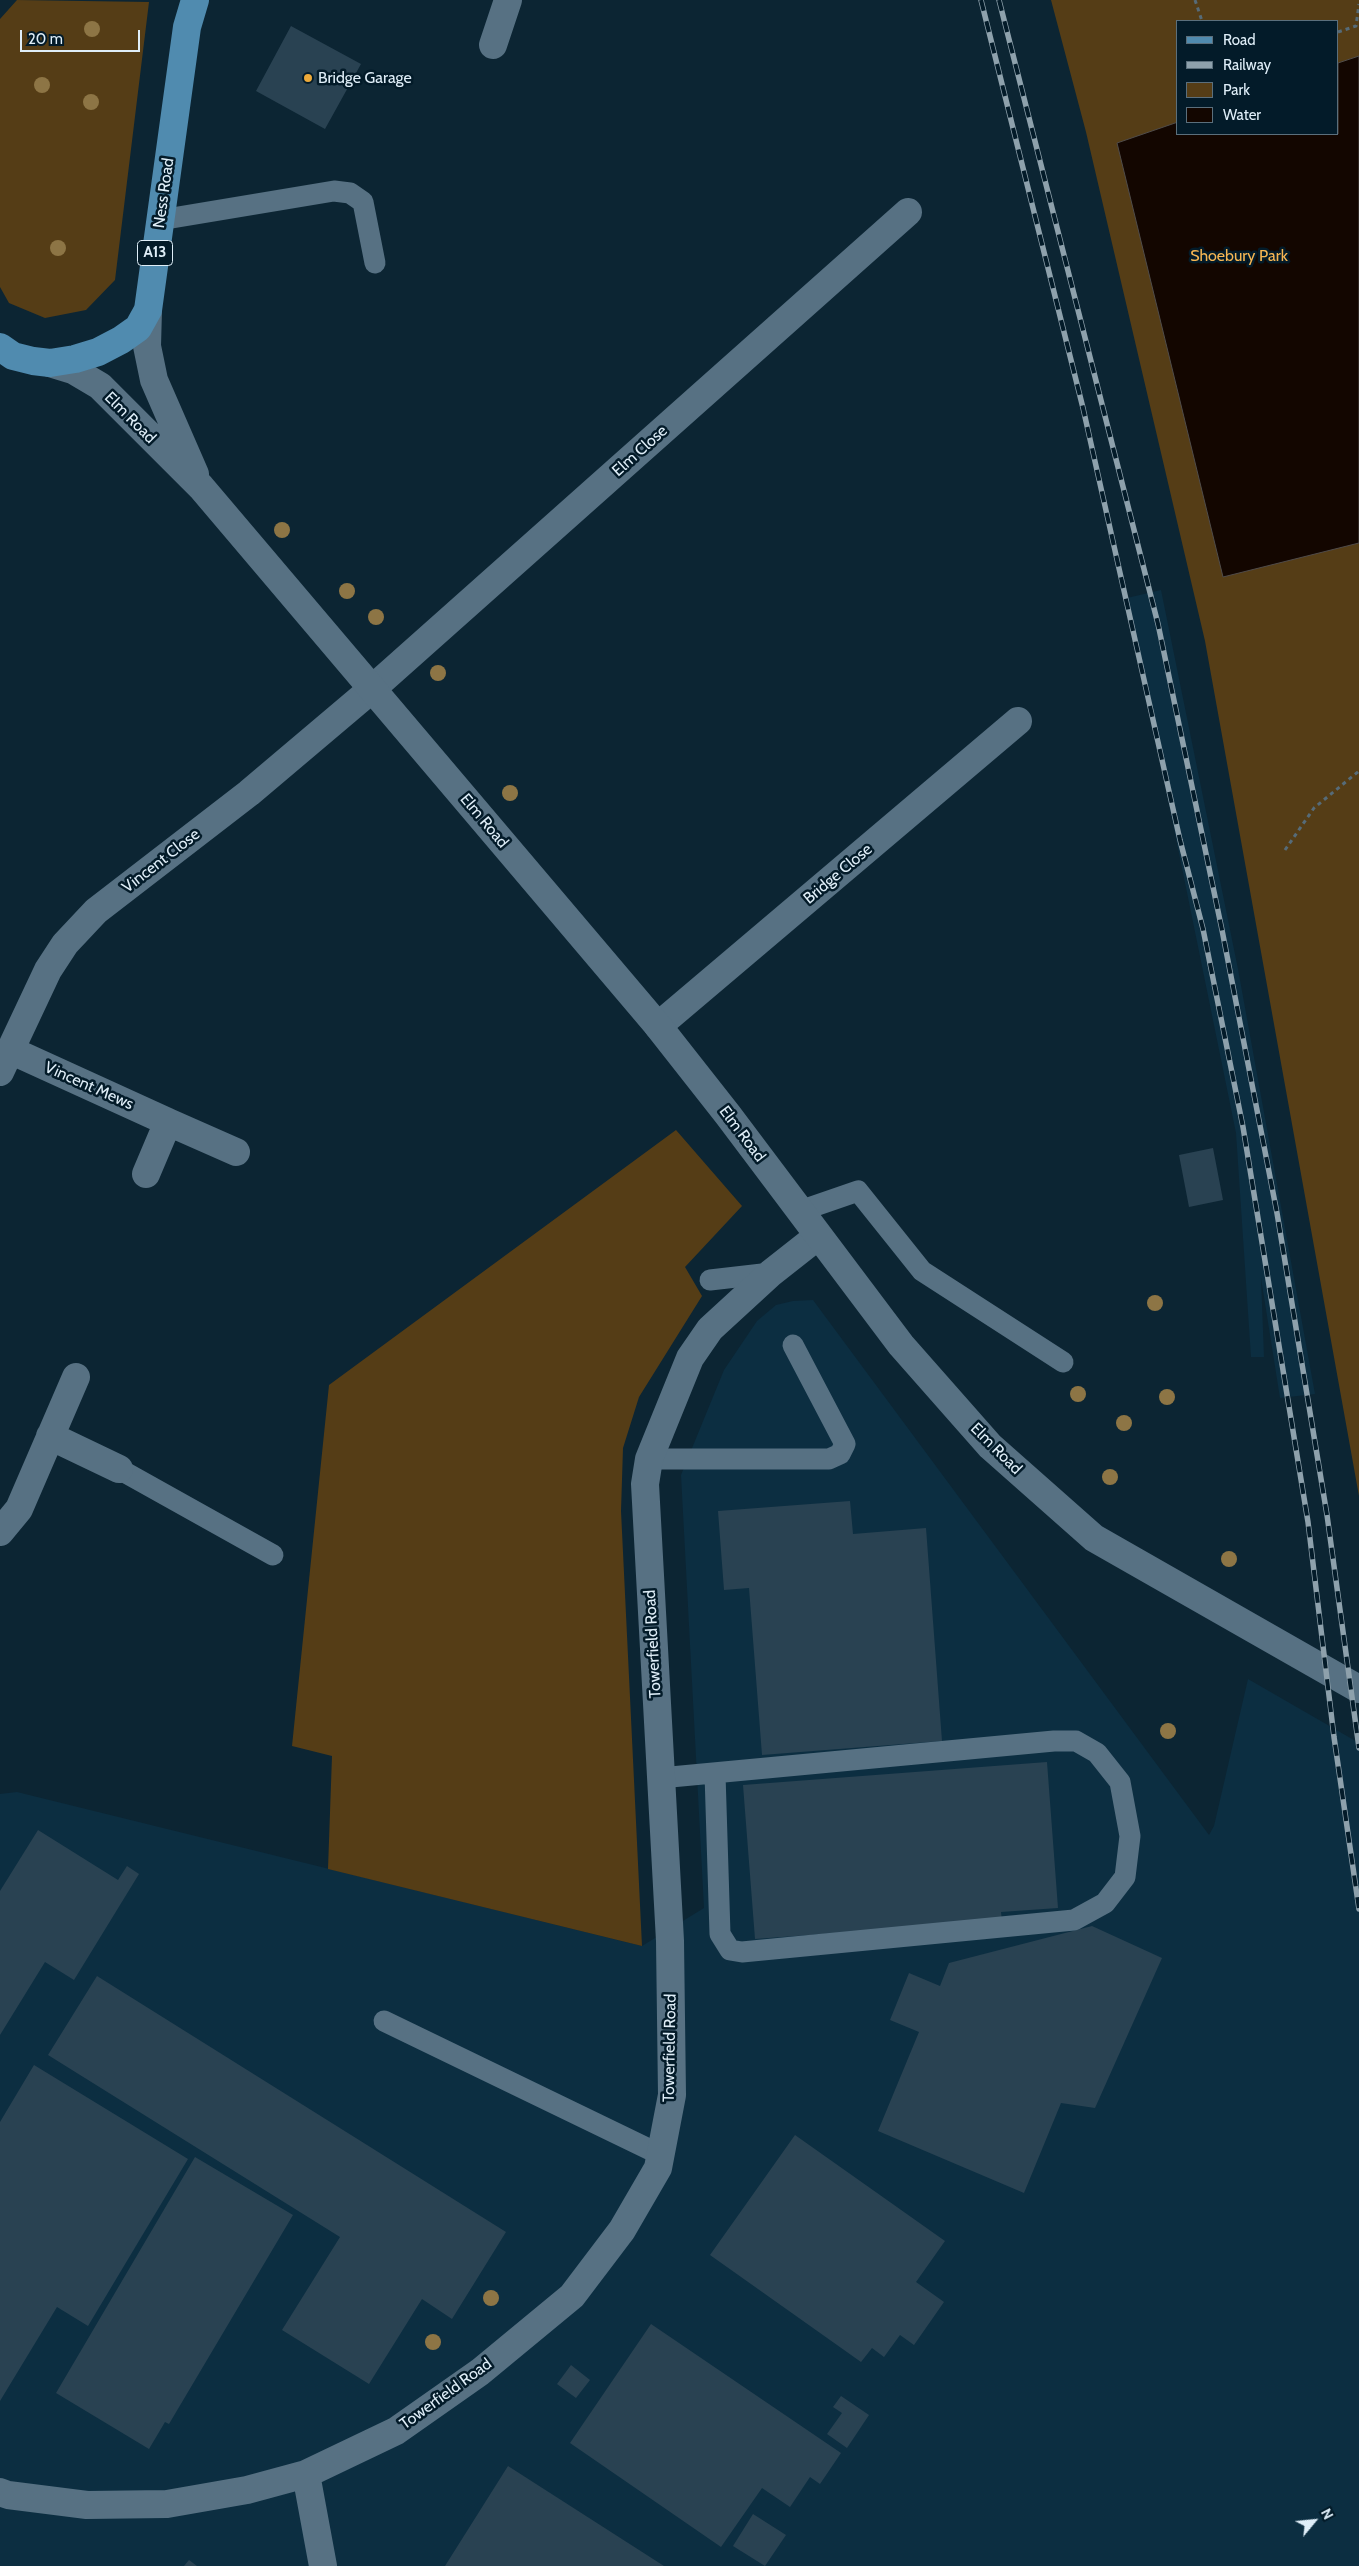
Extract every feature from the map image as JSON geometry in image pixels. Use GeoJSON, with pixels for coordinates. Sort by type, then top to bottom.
{"type":"FeatureCollection","features":[{"type":"Feature","properties":{"kind":"main road","name":"Ness Road"},"geometry":{"type":"LineString","coordinates":[[179,0],[187,27]]}},
{"type":"Feature","properties":{"kind":"main road","name":"Ness Road"},"geometry":{"type":"LineString","coordinates":[[0,347],[12,356],[50,363],[90,354],[122,340],[138,328],[148,310],[187,27],[195,0]]}},
{"type":"Feature","properties":{"kind":"street"},"geometry":{"type":"LineString","coordinates":[[493,45],[508,0]]}},
{"type":"Feature","properties":{"kind":"street","name":"Elm Close"},"geometry":{"type":"LineString","coordinates":[[372,690],[908,212]]}},
{"type":"Feature","properties":{"kind":"street","name":"Elm Road"},"geometry":{"type":"LineString","coordinates":[[148,310],[147,346],[154,380],[201,487]]}},
{"type":"Feature","properties":{"kind":"street","name":"Elm Road"},"geometry":{"type":"LineString","coordinates":[[50,363],[73,370],[100,386],[201,487],[658,1026],[728,1115],[901,1345],[990,1446],[1094,1538],[1359,1689]]}},
{"type":"Feature","properties":{"kind":"street","name":"Vincent Close"},"geometry":{"type":"LineString","coordinates":[[5,1061],[48,970],[65,944],[96,911],[249,793],[372,690]]}},
{"type":"Feature","properties":{"kind":"street","name":"Bridge Close"},"geometry":{"type":"LineString","coordinates":[[658,1026],[1018,721]]}},
{"type":"Feature","properties":{"kind":"street","name":"Vincent Mews"},"geometry":{"type":"LineString","coordinates":[[5,1061],[168,1122],[236,1152]]}},
{"type":"Feature","properties":{"kind":"street"},"geometry":{"type":"LineString","coordinates":[[146,1174],[168,1122]]}},
{"type":"Feature","properties":{"kind":"street","name":"Towerfield Road"},"geometry":{"type":"LineString","coordinates":[[0,2492],[8,2495],[87,2505],[167,2504],[247,2490],[306,2474],[396,2431],[480,2372],[572,2296],[622,2230],[658,2168],[672,2095],[670,1941],[645,1484],[649,1459],[690,1358],[710,1329],[771,1273],[818,1236]]}},
{"type":"Feature","properties":{"kind":"street"},"geometry":{"type":"LineString","coordinates":[[0,1532],[19,1509],[76,1378]]}},
{"type":"Feature","properties":{"kind":"street"},"geometry":{"type":"LineString","coordinates":[[50,1436],[119,1468]]}},
{"type":"Feature","properties":{"kind":"street"},"geometry":{"type":"LineString","coordinates":[[306,2474],[323,2566]]}},
{"type":"Feature","properties":{"kind":"lane"},"geometry":{"type":"LineString","coordinates":[[160,220],[334,191],[350,193],[364,202],[375,263]]}},
{"type":"Feature","properties":{"kind":"lane"},"geometry":{"type":"LineString","coordinates":[[800,1211],[858,1191],[922,1271],[1063,1362]]}},
{"type":"Feature","properties":{"kind":"lane"},"geometry":{"type":"LineString","coordinates":[[710,1280],[771,1273]]}},
{"type":"Feature","properties":{"kind":"lane"},"geometry":{"type":"LineString","coordinates":[[649,1459],[829,1459],[840,1454],[845,1444],[793,1345]]}},
{"type":"Feature","properties":{"kind":"lane"},"geometry":{"type":"LineString","coordinates":[[119,1468],[272,1555]]}},
{"type":"Feature","properties":{"kind":"lane"},"geometry":{"type":"LineString","coordinates":[[660,1778],[1054,1741],[1076,1741],[1097,1753],[1120,1782],[1130,1836],[1125,1876],[1105,1903],[1074,1920],[742,1952],[730,1950],[720,1934],[715,1774]]}},
{"type":"Feature","properties":{"kind":"lane"},"geometry":{"type":"LineString","coordinates":[[384,2021],[661,2155]]}},
{"type":"Feature","properties":{"kind":"path"},"geometry":{"type":"LineString","coordinates":[[1195,0],[1202,20]]}},
{"type":"Feature","properties":{"kind":"path"},"geometry":{"type":"LineString","coordinates":[[1339,32],[1356,26],[1359,4]]}},
{"type":"Feature","properties":{"kind":"path"},"geometry":{"type":"LineString","coordinates":[[1285,850],[1314,808],[1359,771]]}},
{"type":"Feature","properties":{"kind":"shaded area"},"geometry":{"type":"Polygon","coordinates":[[[1161,590],[1238,969],[1315,1394],[1280,1398],[1261,1278],[1264,1357],[1251,1357],[1236,1133],[1127,598],[1161,590]]]}},
{"type":"Feature","properties":{"kind":"shaded area"},"geometry":{"type":"Polygon","coordinates":[[[813,1300],[1209,1835],[1214,1826],[1248,1679],[1359,1743],[1359,2566],[0,2566],[0,1794],[17,1792],[642,1946],[704,1908],[681,1475],[724,1370],[757,1321],[776,1305],[793,1301],[813,1300]]]}},
{"type":"Feature","properties":{"kind":"green space"},"geometry":{"type":"Polygon","coordinates":[[[17,0],[149,2],[115,280],[86,310],[45,318],[9,303],[0,287],[0,19],[17,0]]]}},
{"type":"Feature","properties":{"kind":"green space","name":"Shoebury Park"},"geometry":{"type":"Polygon","coordinates":[[[1051,0],[1359,0],[1359,1496],[1205,641],[1086,132],[1051,0]]]}},
{"type":"Feature","properties":{"kind":"green space"},"geometry":{"type":"Polygon","coordinates":[[[676,1130],[742,1206],[685,1267],[702,1296],[639,1397],[623,1448],[621,1511],[642,1946],[328,1869],[332,1756],[292,1746],[329,1385],[676,1130]]]}},
{"type":"Feature","properties":{"kind":"water"},"geometry":{"type":"Polygon","coordinates":[[[1359,56],[1359,543],[1223,577],[1117,143],[1176,123],[1176,135],[1339,135],[1339,63],[1359,56]]]}},
{"type":"Feature","properties":{"kind":"building","name":"Bridge Garage"},"geometry":{"type":"Polygon","coordinates":[[[291,26],[361,64],[325,129],[256,91],[291,26]]]}},
{"type":"Feature","properties":{"kind":"building"},"geometry":{"type":"Polygon","coordinates":[[[1213,1148],[1223,1200],[1189,1207],[1179,1155],[1213,1148]]]}},
{"type":"Feature","properties":{"kind":"building"},"geometry":{"type":"Polygon","coordinates":[[[850,1501],[853,1534],[926,1528],[942,1741],[762,1755],[749,1588],[724,1590],[718,1511],[850,1501]]]}},
{"type":"Feature","properties":{"kind":"building"},"geometry":{"type":"Polygon","coordinates":[[[1047,1762],[1058,1908],[1001,1912],[1002,1921],[755,1939],[743,1785],[1047,1762]]]}},
{"type":"Feature","properties":{"kind":"building"},"geometry":{"type":"Polygon","coordinates":[[[38,1830],[118,1880],[127,1866],[139,1874],[74,1980],[45,1962],[0,2035],[0,1891],[38,1830]]]}},
{"type":"Feature","properties":{"kind":"building"},"geometry":{"type":"Polygon","coordinates":[[[1092,1926],[1162,1958],[1095,2108],[1061,2103],[1024,2193],[878,2131],[919,2032],[890,2020],[909,1973],[940,1986],[949,1963],[1092,1926]]]}},
{"type":"Feature","properties":{"kind":"building"},"geometry":{"type":"Polygon","coordinates":[[[97,1976],[506,2232],[452,2319],[422,2299],[369,2384],[282,2330],[340,2237],[48,2055],[97,1976]]]}},
{"type":"Feature","properties":{"kind":"building"},"geometry":{"type":"Polygon","coordinates":[[[34,2065],[188,2159],[88,2326],[57,2307],[0,2401],[0,2122],[34,2065]]]}},
{"type":"Feature","properties":{"kind":"building"},"geometry":{"type":"Polygon","coordinates":[[[795,2135],[945,2241],[916,2282],[944,2302],[914,2345],[900,2335],[884,2357],[872,2348],[861,2362],[710,2255],[795,2135]]]}},
{"type":"Feature","properties":{"kind":"building"},"geometry":{"type":"Polygon","coordinates":[[[195,2157],[293,2215],[169,2424],[165,2422],[149,2449],[56,2393],[195,2157]]]}},
{"type":"Feature","properties":{"kind":"building"},"geometry":{"type":"Polygon","coordinates":[[[651,2324],[841,2453],[820,2484],[810,2477],[790,2507],[762,2488],[721,2547],[570,2443],[651,2324]]]}},
{"type":"Feature","properties":{"kind":"building"},"geometry":{"type":"Polygon","coordinates":[[[571,2365],[590,2380],[576,2398],[557,2384],[571,2365]]]}},
{"type":"Feature","properties":{"kind":"building"},"geometry":{"type":"Polygon","coordinates":[[[841,2396],[869,2415],[847,2448],[827,2434],[842,2413],[833,2407],[841,2396]]]}},
{"type":"Feature","properties":{"kind":"building"},"geometry":{"type":"Polygon","coordinates":[[[508,2466],[664,2566],[445,2566],[508,2466]]]}},
{"type":"Feature","properties":{"kind":"building"},"geometry":{"type":"Polygon","coordinates":[[[753,2514],[786,2535],[765,2566],[733,2546],[753,2514]]]}},
{"type":"Feature","properties":{"kind":"building"},"geometry":{"type":"Polygon","coordinates":[[[189,2560],[197,2566],[184,2566],[189,2560]]]}},
{"type":"Feature","properties":{"kind":"railway"},"geometry":{"type":"LineString","coordinates":[[981,0],[1083,408],[1180,840],[1203,929],[1243,1127],[1308,1522],[1334,1737],[1359,1909]]}},
{"type":"Feature","properties":{"kind":"railway"},"geometry":{"type":"LineString","coordinates":[[999,0],[1158,624],[1222,930],[1277,1213],[1327,1515],[1359,1748]]}},
{"type":"Feature","properties":{"kind":"place","name":"Bridge Garage"},"geometry":{"type":"Point","coordinates":[308,78]}}]}
